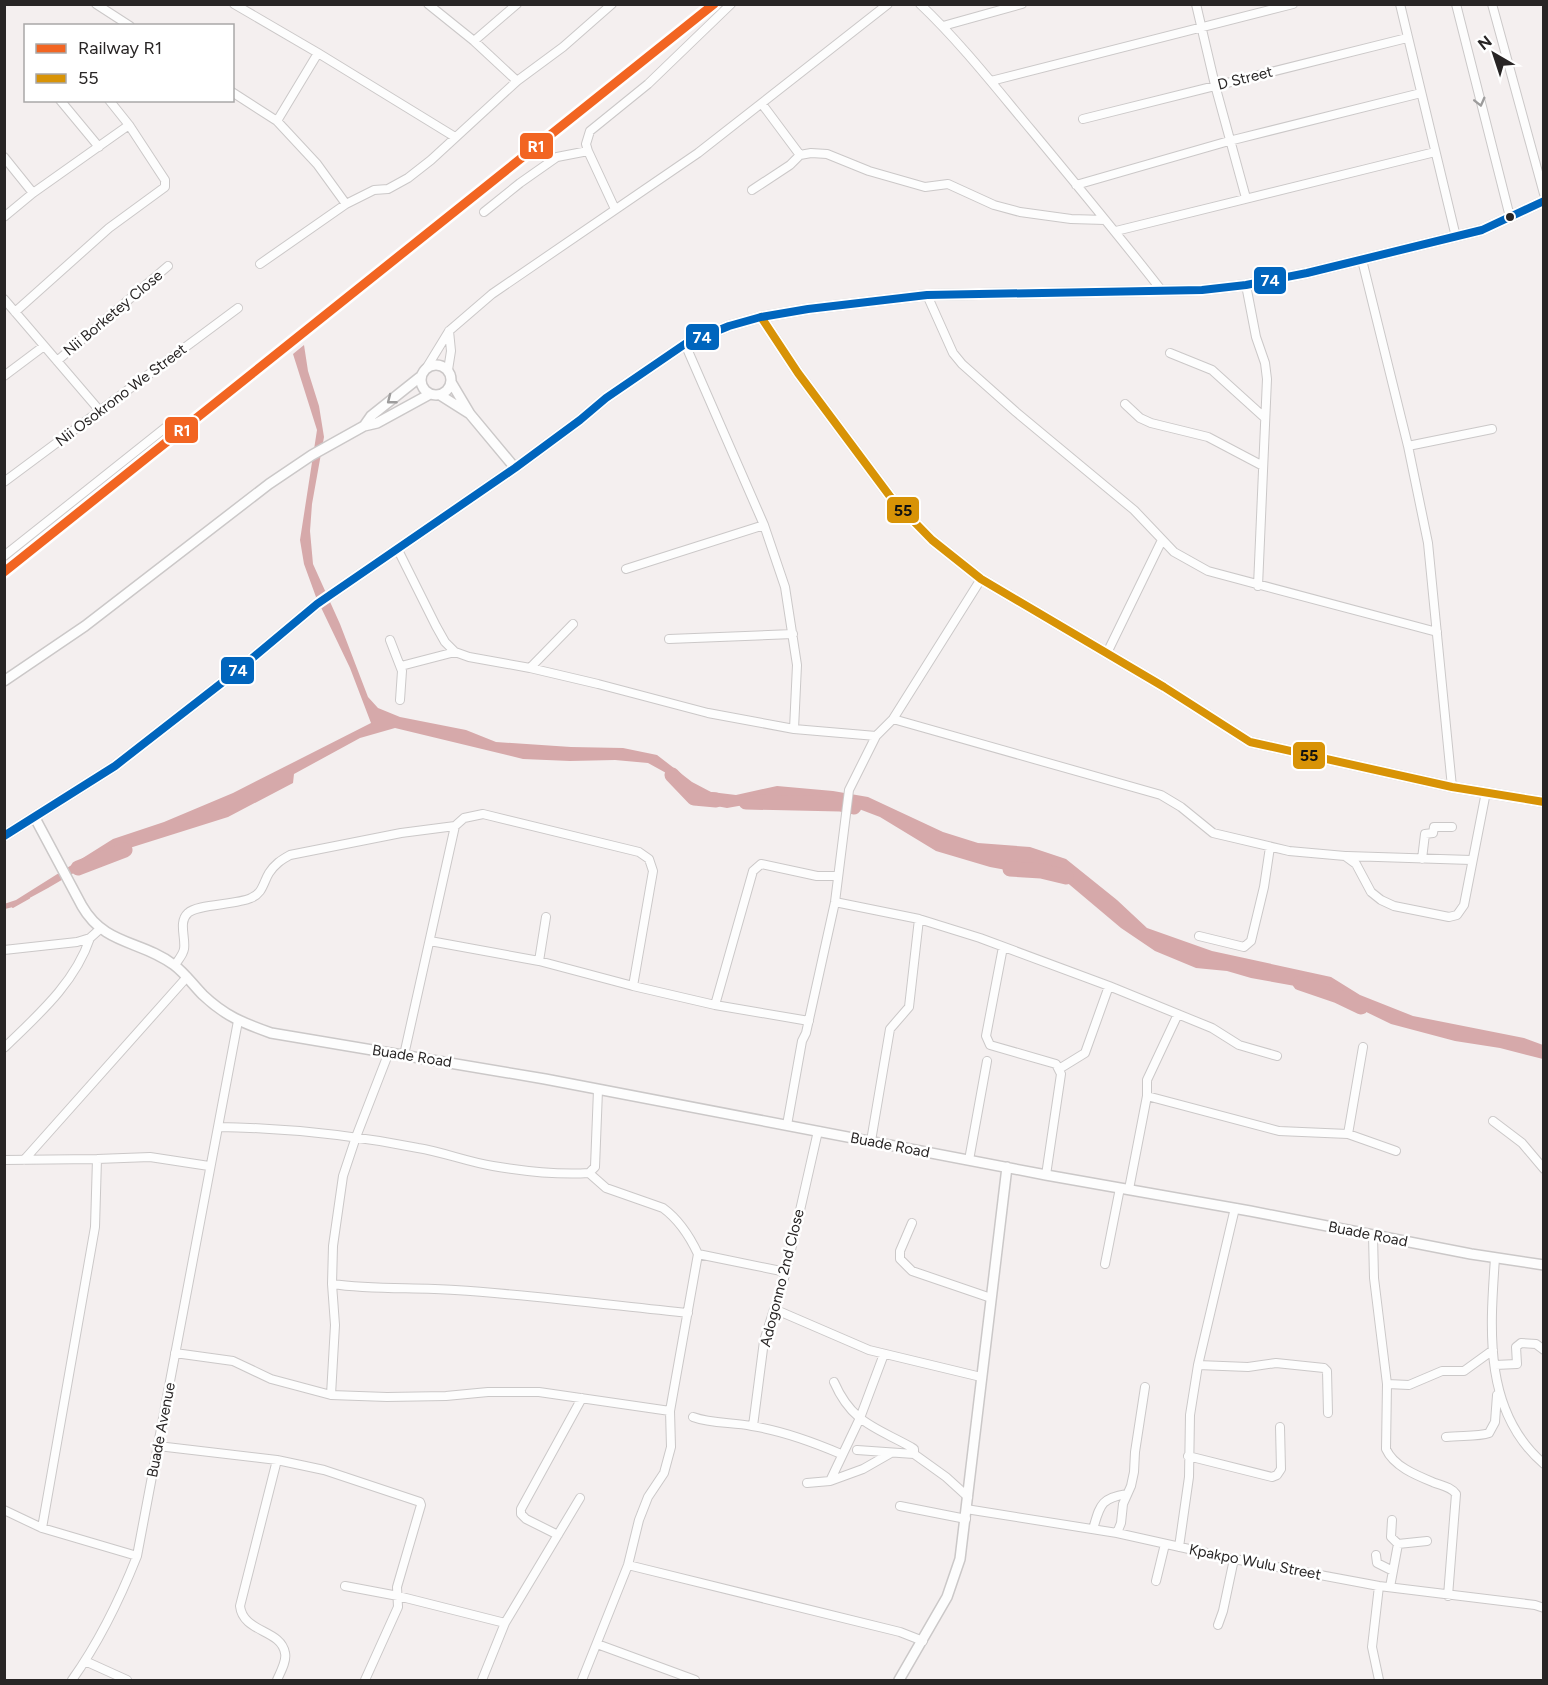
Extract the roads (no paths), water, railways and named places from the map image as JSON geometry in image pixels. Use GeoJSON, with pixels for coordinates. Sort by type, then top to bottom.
{"type":"FeatureCollection","features":[{"type":"Feature","properties":{"kind":"street"},"geometry":{"type":"LineString","coordinates":[[96,4],[127,24]]}},
{"type":"Feature","properties":{"kind":"street"},"geometry":{"type":"LineString","coordinates":[[234,4],[455,137]]}},
{"type":"Feature","properties":{"kind":"street"},"geometry":{"type":"LineString","coordinates":[[428,4],[474,41],[516,81]]}},
{"type":"Feature","properties":{"kind":"street"},"geometry":{"type":"LineString","coordinates":[[474,41],[517,4]]}},
{"type":"Feature","properties":{"kind":"street"},"geometry":{"type":"LineString","coordinates":[[260,264],[346,204],[374,190],[388,189],[431,160],[516,81],[562,47],[612,4]]}},
{"type":"Feature","properties":{"kind":"street"},"geometry":{"type":"LineString","coordinates":[[615,209],[588,152],[586,144],[590,131],[648,84],[730,4]]}},
{"type":"Feature","properties":{"kind":"street"},"geometry":{"type":"LineString","coordinates":[[364,426],[371,416],[420,377],[450,331],[492,294],[699,153],[888,4]]}},
{"type":"Feature","properties":{"kind":"street"},"geometry":{"type":"LineString","coordinates":[[920,4],[943,26],[991,81],[1116,231],[1162,291]]}},
{"type":"Feature","properties":{"kind":"street"},"geometry":{"type":"LineString","coordinates":[[943,26],[988,9],[1022,4]]}},
{"type":"Feature","properties":{"kind":"street"},"geometry":{"type":"LineString","coordinates":[[1196,4],[1229,141],[1246,198]]}},
{"type":"Feature","properties":{"kind":"street"},"geometry":{"type":"LineString","coordinates":[[991,81],[1293,4]]}},
{"type":"Feature","properties":{"kind":"street"},"geometry":{"type":"LineString","coordinates":[[1400,4],[1456,237]]}},
{"type":"Feature","properties":{"kind":"street"},"geometry":{"type":"LineString","coordinates":[[1456,4],[1510,217]]}},
{"type":"Feature","properties":{"kind":"street"},"geometry":{"type":"LineString","coordinates":[[1492,4],[1544,194]]}},
{"type":"Feature","properties":{"kind":"street","name":"D Street"},"geometry":{"type":"LineString","coordinates":[[1083,119],[1407,38]]}},
{"type":"Feature","properties":{"kind":"street"},"geometry":{"type":"LineString","coordinates":[[277,121],[318,53]]}},
{"type":"Feature","properties":{"kind":"street"},"geometry":{"type":"LineString","coordinates":[[234,93],[277,121],[317,164],[346,204]]}},
{"type":"Feature","properties":{"kind":"street"},"geometry":{"type":"LineString","coordinates":[[1076,185],[1229,141],[1421,93]]}},
{"type":"Feature","properties":{"kind":"street"},"geometry":{"type":"LineString","coordinates":[[62,102],[99,147]]}},
{"type":"Feature","properties":{"kind":"street"},"geometry":{"type":"LineString","coordinates":[[15,312],[109,228],[165,187],[165,180],[129,125],[111,102]]}},
{"type":"Feature","properties":{"kind":"street"},"geometry":{"type":"LineString","coordinates":[[762,104],[800,155]]}},
{"type":"Feature","properties":{"kind":"street"},"geometry":{"type":"LineString","coordinates":[[4,217],[129,125]]}},
{"type":"Feature","properties":{"kind":"street"},"geometry":{"type":"LineString","coordinates":[[484,212],[557,157],[588,152]]}},
{"type":"Feature","properties":{"kind":"street"},"geometry":{"type":"LineString","coordinates":[[1116,231],[1435,152]]}},
{"type":"Feature","properties":{"kind":"street"},"geometry":{"type":"LineString","coordinates":[[752,190],[790,165],[800,155],[827,154],[869,171],[925,187],[948,184],[994,205],[1020,212],[1071,219],[1105,220]]}},
{"type":"Feature","properties":{"kind":"street"},"geometry":{"type":"LineString","coordinates":[[4,157],[33,194]]}},
{"type":"Feature","properties":{"kind":"street"},"geometry":{"type":"LineString","coordinates":[[4,836],[115,766],[237,671],[317,604],[515,468],[606,398],[685,344],[761,317],[927,294],[1202,290],[1246,285],[1362,260],[1482,230],[1544,201]]}},
{"type":"Feature","properties":{"kind":"street"},"geometry":{"type":"LineString","coordinates":[[1362,260],[1408,446],[1428,543],[1452,787]]}},
{"type":"Feature","properties":{"kind":"street","name":"Nii Borketey Close"},"geometry":{"type":"LineString","coordinates":[[57,361],[168,266]]}},
{"type":"Feature","properties":{"kind":"street"},"geometry":{"type":"LineString","coordinates":[[1246,285],[1267,379],[1258,586]]}},
{"type":"Feature","properties":{"kind":"street"},"geometry":{"type":"LineString","coordinates":[[927,294],[953,353],[962,364],[1134,510],[1174,552],[1208,571],[1437,632]]}},
{"type":"Feature","properties":{"kind":"street"},"geometry":{"type":"LineString","coordinates":[[4,299],[100,411]]}},
{"type":"Feature","properties":{"kind":"street","name":"Nii Osokrono We Street"},"geometry":{"type":"LineString","coordinates":[[4,482],[238,308]]}},
{"type":"Feature","properties":{"kind":"street"},"geometry":{"type":"LineString","coordinates":[[761,317],[798,373],[892,500],[932,540],[981,579],[1107,653],[1250,742],[1452,787],[1544,802]]}},
{"type":"Feature","properties":{"kind":"street"},"geometry":{"type":"LineString","coordinates":[[450,331],[451,351],[448,370],[451,382],[470,414],[515,468]]}},
{"type":"Feature","properties":{"kind":"street"},"geometry":{"type":"LineString","coordinates":[[685,344],[764,525],[785,587],[796,665],[794,729]]}},
{"type":"Feature","properties":{"kind":"street"},"geometry":{"type":"LineString","coordinates":[[4,376],[44,346]]}},
{"type":"Feature","properties":{"kind":"street"},"geometry":{"type":"LineString","coordinates":[[1170,353],[1212,370],[1266,418]]}},
{"type":"Feature","properties":{"kind":"street"},"geometry":{"type":"LineString","coordinates":[[427,367],[438,364],[448,370]]}},
{"type":"Feature","properties":{"kind":"street"},"geometry":{"type":"LineString","coordinates":[[420,377],[422,388],[470,414]]}},
{"type":"Feature","properties":{"kind":"street"},"geometry":{"type":"LineString","coordinates":[[4,681],[85,626],[269,484],[312,454],[364,426],[377,423],[447,390],[451,382]]}},
{"type":"Feature","properties":{"kind":"street"},"geometry":{"type":"LineString","coordinates":[[1125,404],[1140,418],[1151,423],[1208,437],[1263,466]]}},
{"type":"Feature","properties":{"kind":"street"},"geometry":{"type":"LineString","coordinates":[[4,556],[165,428]]}},
{"type":"Feature","properties":{"kind":"street"},"geometry":{"type":"LineString","coordinates":[[1408,446],[1492,429]]}},
{"type":"Feature","properties":{"kind":"street"},"geometry":{"type":"LineString","coordinates":[[626,568],[764,525]]}},
{"type":"Feature","properties":{"kind":"street"},"geometry":{"type":"LineString","coordinates":[[1107,653],[1162,540]]}},
{"type":"Feature","properties":{"kind":"street"},"geometry":{"type":"LineString","coordinates":[[398,550],[436,626],[445,642],[455,652],[469,657],[530,668],[708,714],[794,729],[876,736]]}},
{"type":"Feature","properties":{"kind":"street"},"geometry":{"type":"LineString","coordinates":[[787,1125],[801,1049],[835,902],[849,790],[876,736],[893,719],[981,579]]}},
{"type":"Feature","properties":{"kind":"street"},"geometry":{"type":"LineString","coordinates":[[530,668],[573,624]]}},
{"type":"Feature","properties":{"kind":"street"},"geometry":{"type":"LineString","coordinates":[[669,639],[793,634]]}},
{"type":"Feature","properties":{"kind":"street"},"geometry":{"type":"LineString","coordinates":[[390,640],[401,666],[400,700]]}},
{"type":"Feature","properties":{"kind":"street"},"geometry":{"type":"LineString","coordinates":[[401,666],[455,652]]}},
{"type":"Feature","properties":{"kind":"street"},"geometry":{"type":"LineString","coordinates":[[893,719],[1161,795],[1181,807],[1213,832],[1270,847],[1288,851],[1346,856],[1471,860]]}},
{"type":"Feature","properties":{"kind":"street"},"geometry":{"type":"LineString","coordinates":[[1346,856],[1356,864],[1371,892],[1381,900],[1394,906],[1449,917],[1457,915],[1464,905],[1486,792]]}},
{"type":"Feature","properties":{"kind":"street"},"geometry":{"type":"LineString","coordinates":[[175,965],[184,950],[183,922],[186,914],[193,910],[252,898],[260,892],[268,873],[277,862],[290,855],[401,833],[454,826],[464,818],[483,814],[639,852],[649,859],[653,871],[633,986]]}},
{"type":"Feature","properties":{"kind":"street"},"geometry":{"type":"LineString","coordinates":[[4,950],[77,942],[90,938],[100,930],[88,917],[35,818]]}},
{"type":"Feature","properties":{"kind":"street"},"geometry":{"type":"LineString","coordinates":[[404,1055],[454,826]]}},
{"type":"Feature","properties":{"kind":"street"},"geometry":{"type":"LineString","coordinates":[[1422,859],[1425,834],[1433,832],[1434,827],[1452,827]]}},
{"type":"Feature","properties":{"kind":"street"},"geometry":{"type":"LineString","coordinates":[[1199,936],[1244,947],[1251,941],[1264,887],[1270,847]]}},
{"type":"Feature","properties":{"kind":"street"},"geometry":{"type":"LineString","coordinates":[[716,1005],[753,870],[761,864],[817,876],[838,876]]}},
{"type":"Feature","properties":{"kind":"street"},"geometry":{"type":"LineString","coordinates":[[835,902],[920,919],[1004,946],[1212,1028],[1239,1045],[1277,1056]]}},
{"type":"Feature","properties":{"kind":"street"},"geometry":{"type":"LineString","coordinates":[[538,962],[546,916]]}},
{"type":"Feature","properties":{"kind":"street"},"geometry":{"type":"LineString","coordinates":[[871,1141],[890,1029],[909,1006],[920,919]]}},
{"type":"Feature","properties":{"kind":"street","name":"Buade Road"},"geometry":{"type":"LineString","coordinates":[[100,930],[150,951],[175,965],[218,1009],[238,1021],[271,1033],[389,1052],[1495,1258],[1544,1265]]}},
{"type":"Feature","properties":{"kind":"street"},"geometry":{"type":"LineString","coordinates":[[4,1048],[58,994],[74,973],[90,938]]}},
{"type":"Feature","properties":{"kind":"street"},"geometry":{"type":"LineString","coordinates":[[430,941],[538,962],[716,1005],[808,1021]]}},
{"type":"Feature","properties":{"kind":"street"},"geometry":{"type":"LineString","coordinates":[[1004,946],[986,1032],[987,1041],[990,1045],[1056,1064],[1059,1069],[1046,1175]]}},
{"type":"Feature","properties":{"kind":"street"},"geometry":{"type":"LineString","coordinates":[[24,1160],[188,977]]}},
{"type":"Feature","properties":{"kind":"street"},"geometry":{"type":"LineString","coordinates":[[1059,1069],[1085,1053],[1109,986]]}},
{"type":"Feature","properties":{"kind":"street"},"geometry":{"type":"LineString","coordinates":[[1104,1264],[1147,1096],[1146,1080],[1178,1014]]}},
{"type":"Feature","properties":{"kind":"street","name":"Buade Avenue"},"geometry":{"type":"LineString","coordinates":[[72,1680],[85,1661],[125,1587],[137,1556],[238,1021]]}},
{"type":"Feature","properties":{"kind":"street"},"geometry":{"type":"LineString","coordinates":[[1348,1134],[1363,1047]]}},
{"type":"Feature","properties":{"kind":"street"},"geometry":{"type":"LineString","coordinates":[[331,1395],[335,1325],[332,1284],[333,1246],[343,1176],[389,1052]]}},
{"type":"Feature","properties":{"kind":"street"},"geometry":{"type":"LineString","coordinates":[[969,1160],[987,1061]]}},
{"type":"Feature","properties":{"kind":"street"},"geometry":{"type":"LineString","coordinates":[[219,1127],[261,1128],[356,1137],[421,1148],[493,1166],[575,1174],[589,1173],[595,1167],[597,1090]]}},
{"type":"Feature","properties":{"kind":"street"},"geometry":{"type":"LineString","coordinates":[[1147,1096],[1279,1131],[1348,1134],[1396,1151]]}},
{"type":"Feature","properties":{"kind":"street"},"geometry":{"type":"LineString","coordinates":[[1493,1121],[1522,1143],[1544,1169]]}},
{"type":"Feature","properties":{"kind":"street","name":"Adogonno 2nd Close"},"geometry":{"type":"LineString","coordinates":[[753,1426],[765,1341],[786,1272],[818,1131]]}},
{"type":"Feature","properties":{"kind":"street"},"geometry":{"type":"LineString","coordinates":[[4,1160],[97,1160],[150,1157],[210,1166]]}},
{"type":"Feature","properties":{"kind":"street"},"geometry":{"type":"LineString","coordinates":[[42,1528],[95,1227],[97,1160]]}},
{"type":"Feature","properties":{"kind":"street"},"geometry":{"type":"LineString","coordinates":[[899,1680],[947,1597],[960,1559],[1007,1167]]}},
{"type":"Feature","properties":{"kind":"street"},"geometry":{"type":"LineString","coordinates":[[582,1680],[628,1565],[639,1520],[648,1497],[664,1473],[670,1447],[670,1411],[698,1254],[685,1232],[663,1208],[606,1188],[589,1173]]}},
{"type":"Feature","properties":{"kind":"street"},"geometry":{"type":"LineString","coordinates":[[1179,1547],[1189,1477],[1190,1415],[1198,1365],[1235,1208]]}},
{"type":"Feature","properties":{"kind":"street"},"geometry":{"type":"LineString","coordinates":[[912,1223],[900,1251],[900,1259],[905,1266],[912,1271],[991,1298]]}},
{"type":"Feature","properties":{"kind":"street"},"geometry":{"type":"LineString","coordinates":[[1372,1235],[1374,1278],[1387,1384],[1386,1449],[1390,1457],[1420,1477],[1450,1488],[1456,1494],[1448,1596]]}},
{"type":"Feature","properties":{"kind":"street"},"geometry":{"type":"LineString","coordinates":[[698,1254],[786,1272]]}},
{"type":"Feature","properties":{"kind":"street"},"geometry":{"type":"LineString","coordinates":[[1446,1437],[1470,1434],[1481,1436],[1489,1433],[1495,1422],[1497,1390],[1491,1318],[1495,1258]]}},
{"type":"Feature","properties":{"kind":"street"},"geometry":{"type":"LineString","coordinates":[[332,1284],[357,1288],[431,1288],[521,1294],[688,1313]]}},
{"type":"Feature","properties":{"kind":"street"},"geometry":{"type":"LineString","coordinates":[[774,1309],[869,1350],[981,1377]]}},
{"type":"Feature","properties":{"kind":"street"},"geometry":{"type":"LineString","coordinates":[[1495,1365],[1517,1364],[1516,1347],[1521,1343],[1536,1344],[1544,1350]]}},
{"type":"Feature","properties":{"kind":"street"},"geometry":{"type":"LineString","coordinates":[[1387,1384],[1409,1385],[1442,1371],[1464,1371],[1493,1350]]}},
{"type":"Feature","properties":{"kind":"street"},"geometry":{"type":"LineString","coordinates":[[175,1353],[234,1361],[272,1380],[331,1395],[387,1397],[529,1392],[670,1411]]}},
{"type":"Feature","properties":{"kind":"street"},"geometry":{"type":"LineString","coordinates":[[830,1481],[860,1418],[884,1354]]}},
{"type":"Feature","properties":{"kind":"street"},"geometry":{"type":"LineString","coordinates":[[1198,1365],[1248,1367],[1276,1363],[1324,1368],[1327,1371],[1328,1413]]}},
{"type":"Feature","properties":{"kind":"street"},"geometry":{"type":"LineString","coordinates":[[834,1382],[848,1409],[876,1430],[914,1449],[914,1455]]}},
{"type":"Feature","properties":{"kind":"street"},"geometry":{"type":"LineString","coordinates":[[1117,1533],[1126,1494],[1131,1486],[1134,1472],[1145,1387]]}},
{"type":"Feature","properties":{"kind":"street"},"geometry":{"type":"LineString","coordinates":[[1497,1390],[1504,1411],[1520,1438],[1544,1464]]}},
{"type":"Feature","properties":{"kind":"street"},"geometry":{"type":"LineString","coordinates":[[558,1535],[526,1519],[521,1509],[582,1398]]}},
{"type":"Feature","properties":{"kind":"street"},"geometry":{"type":"LineString","coordinates":[[693,1417],[706,1422],[720,1421],[753,1426],[807,1439],[842,1454]]}},
{"type":"Feature","properties":{"kind":"street"},"geometry":{"type":"LineString","coordinates":[[1188,1456],[1272,1477],[1281,1469],[1280,1427]]}},
{"type":"Feature","properties":{"kind":"street"},"geometry":{"type":"LineString","coordinates":[[158,1446],[277,1460],[324,1470],[420,1502],[397,1587],[398,1607],[365,1680]]}},
{"type":"Feature","properties":{"kind":"street"},"geometry":{"type":"LineString","coordinates":[[857,1450],[914,1455],[946,1477],[968,1497]]}},
{"type":"Feature","properties":{"kind":"street"},"geometry":{"type":"LineString","coordinates":[[807,1484],[830,1481],[863,1468],[893,1452]]}},
{"type":"Feature","properties":{"kind":"street"},"geometry":{"type":"LineString","coordinates":[[277,1460],[240,1606],[247,1622],[278,1640],[283,1646],[285,1659],[277,1680]]}},
{"type":"Feature","properties":{"kind":"street"},"geometry":{"type":"LineString","coordinates":[[1093,1529],[1100,1507],[1110,1496],[1126,1494]]}},
{"type":"Feature","properties":{"kind":"street"},"geometry":{"type":"LineString","coordinates":[[482,1680],[505,1623],[580,1497]]}},
{"type":"Feature","properties":{"kind":"street","name":"Kpakpo Wulu Street"},"geometry":{"type":"LineString","coordinates":[[900,1506],[1093,1529],[1234,1559],[1379,1586],[1544,1608]]}},
{"type":"Feature","properties":{"kind":"street"},"geometry":{"type":"LineString","coordinates":[[4,1510],[42,1528],[137,1556]]}},
{"type":"Feature","properties":{"kind":"street"},"geometry":{"type":"LineString","coordinates":[[1392,1520],[1391,1537],[1398,1544]]}},
{"type":"Feature","properties":{"kind":"street"},"geometry":{"type":"LineString","coordinates":[[1398,1544],[1427,1541]]}},
{"type":"Feature","properties":{"kind":"street"},"geometry":{"type":"LineString","coordinates":[[1156,1581],[1165,1544]]}},
{"type":"Feature","properties":{"kind":"street"},"geometry":{"type":"LineString","coordinates":[[1390,1587],[1398,1544]]}},
{"type":"Feature","properties":{"kind":"street"},"geometry":{"type":"LineString","coordinates":[[1376,1555],[1377,1563],[1393,1571]]}},
{"type":"Feature","properties":{"kind":"street"},"geometry":{"type":"LineString","coordinates":[[1218,1624],[1234,1559]]}},
{"type":"Feature","properties":{"kind":"street"},"geometry":{"type":"LineString","coordinates":[[628,1565],[900,1632],[923,1641]]}},
{"type":"Feature","properties":{"kind":"street"},"geometry":{"type":"LineString","coordinates":[[345,1586],[398,1596],[505,1623]]}},
{"type":"Feature","properties":{"kind":"street"},"geometry":{"type":"LineString","coordinates":[[1379,1586],[1372,1647],[1379,1680]]}},
{"type":"Feature","properties":{"kind":"street"},"geometry":{"type":"LineString","coordinates":[[597,1644],[695,1680]]}},
{"type":"Feature","properties":{"kind":"street"},"geometry":{"type":"LineString","coordinates":[[85,1661],[127,1680]]}},
{"type":"Feature","properties":{"kind":"waterway"},"geometry":{"type":"LineString","coordinates":[[672,775],[694,798],[716,800]]}},
{"type":"Feature","properties":{"kind":"waterway"},"geometry":{"type":"LineString","coordinates":[[746,802],[840,804],[854,807]]}},
{"type":"Feature","properties":{"kind":"waterway"},"geometry":{"type":"LineString","coordinates":[[78,868],[125,850]]}},
{"type":"Feature","properties":{"kind":"waterway"},"geometry":{"type":"LineString","coordinates":[[1010,869],[1041,871],[1066,877]]}},
{"type":"Feature","properties":{"kind":"waterway"},"geometry":{"type":"LineString","coordinates":[[13,907],[29,898]]}},
{"type":"Feature","properties":{"kind":"waterway"},"geometry":{"type":"LineString","coordinates":[[1300,983],[1338,996],[1361,1007]]}},
{"type":"Feature","properties":{"kind":"rail line","name":"R1"},"geometry":{"type":"LineString","coordinates":[[4,572],[714,4]]}}]}
